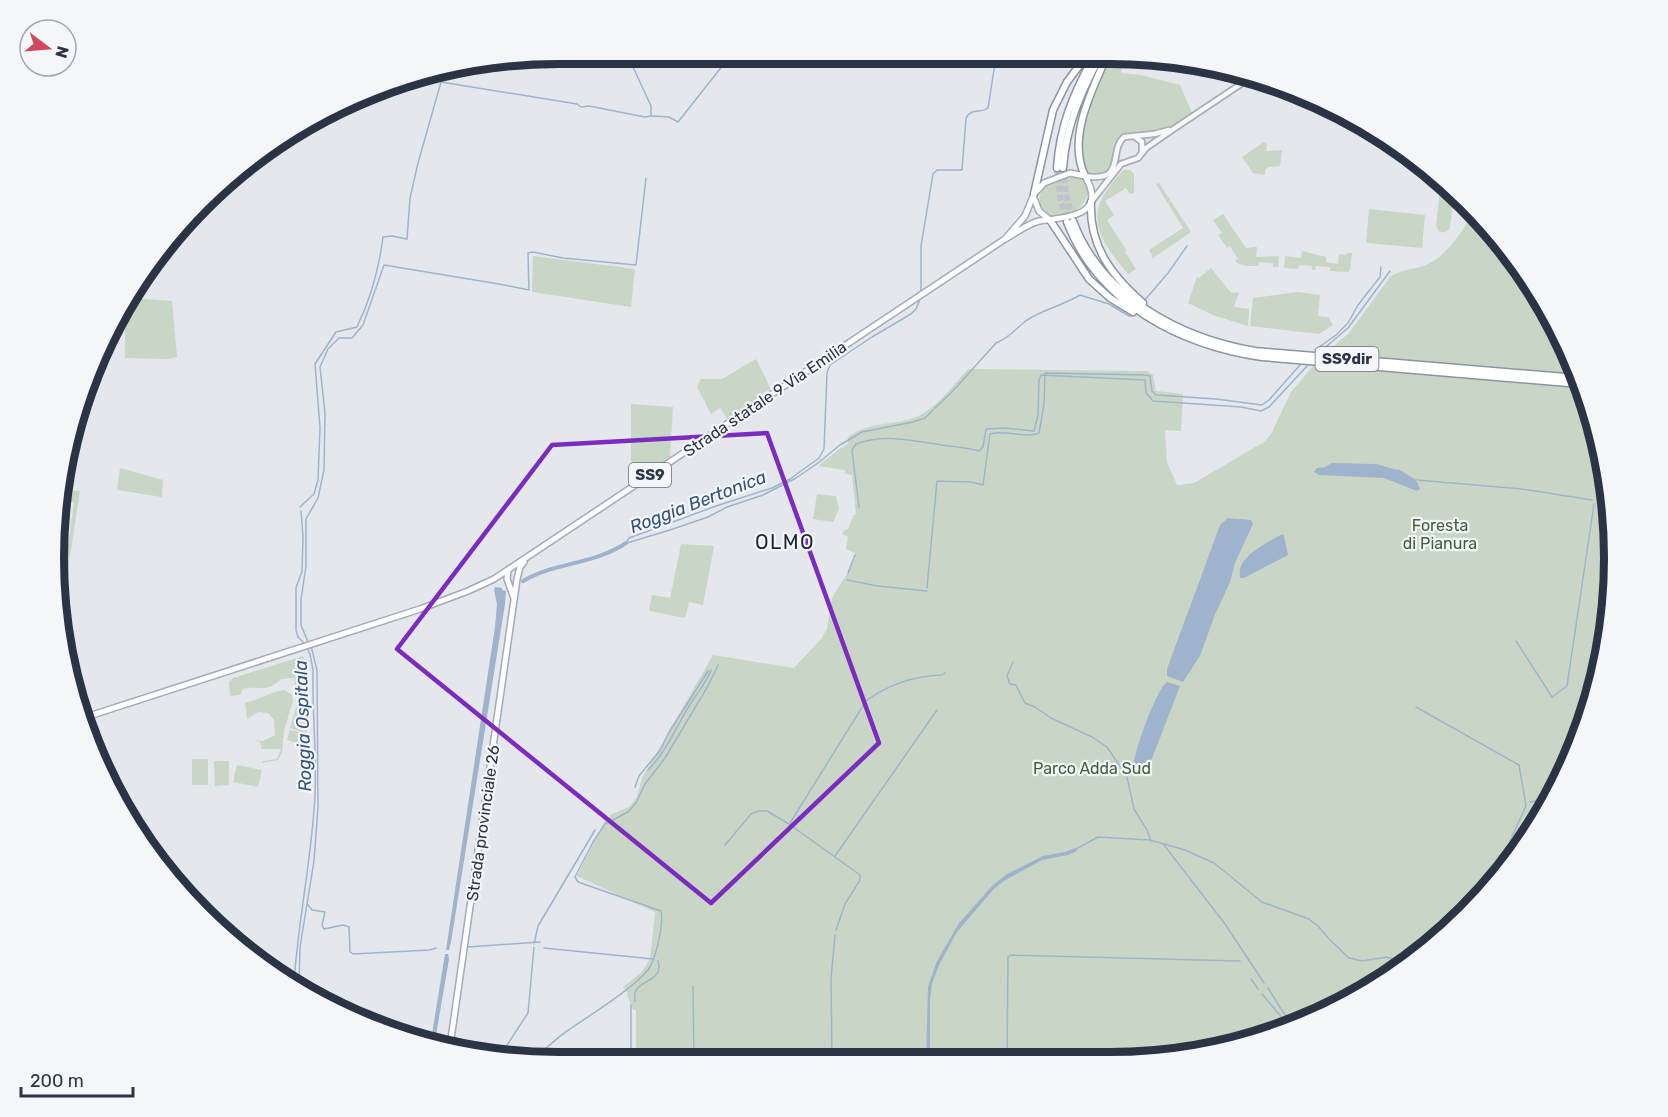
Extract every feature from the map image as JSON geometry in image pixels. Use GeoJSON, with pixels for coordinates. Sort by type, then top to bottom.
{"type":"FeatureCollection","features":[{"type":"Feature","properties":{"kind":"highway"},"geometry":{"type":"LineString","coordinates":[[1034,195],[1053,110],[1067,82],[1081,64]]}},
{"type":"Feature","properties":{"kind":"highway"},"geometry":{"type":"LineString","coordinates":[[1090,64],[1066,114],[1060,139],[1060,168],[1072,115],[1097,64]]}},
{"type":"Feature","properties":{"kind":"highway"},"geometry":{"type":"LineString","coordinates":[[1085,176],[1078,158],[1078,145],[1094,86],[1103,64]]}},
{"type":"Feature","properties":{"kind":"highway"},"geometry":{"type":"LineString","coordinates":[[1091,202],[1093,234],[1105,260],[1132,293],[1164,320]]}},
{"type":"Feature","properties":{"kind":"highway"},"geometry":{"type":"LineString","coordinates":[[1050,220],[1082,270],[1100,290],[1159,327],[1167,328]]}},
{"type":"Feature","properties":{"kind":"highway","name":"SS9dir"},"geometry":{"type":"LineString","coordinates":[[1569,377],[1255,351],[1209,340],[1164,320],[1135,302],[1108,279],[1070,222],[1083,256],[1099,277],[1131,306],[1167,328],[1216,348],[1262,357],[1571,383]]}},
{"type":"Feature","properties":{"kind":"main road"},"geometry":{"type":"LineString","coordinates":[[1075,173],[1085,176],[1091,190],[1091,202],[1084,211],[1069,218],[1050,220],[1039,211],[1034,195],[1044,183],[1061,175],[1075,173]]}},
{"type":"Feature","properties":{"kind":"main road","name":"Strada statale 9 Via Emilia"},"geometry":{"type":"LineString","coordinates":[[1005,239],[1025,216],[1034,195]]}},
{"type":"Feature","properties":{"kind":"main road","name":"Strada statale 9 Via Emilia"},"geometry":{"type":"LineString","coordinates":[[91,716],[431,605],[494,579],[1005,239],[1031,224],[1050,220]]}},
{"type":"Feature","properties":{"kind":"main road","name":"Strada provinciale 26"},"geometry":{"type":"LineString","coordinates":[[451,1040],[517,579],[520,567],[532,555]]}},
{"type":"Feature","properties":{"kind":"main road"},"geometry":{"type":"LineString","coordinates":[[508,570],[517,579]]}},
{"type":"Feature","properties":{"kind":"main road","name":"Strada provinciale 26"},"geometry":{"type":"LineString","coordinates":[[508,570],[507,579],[514,601]]}},
{"type":"Feature","properties":{"kind":"main road"},"geometry":{"type":"LineString","coordinates":[[494,579],[505,580],[510,585]]}},
{"type":"Feature","properties":{"kind":"street"},"geometry":{"type":"LineString","coordinates":[[1091,202],[1115,170],[1130,160],[1138,158],[1174,128],[1243,83]]}},
{"type":"Feature","properties":{"kind":"street"},"geometry":{"type":"LineString","coordinates":[[1085,176],[1097,177],[1108,173],[1116,163],[1121,139],[1131,135],[1154,135],[1174,128]]}},
{"type":"Feature","properties":{"kind":"street"},"geometry":{"type":"LineString","coordinates":[[1131,135],[1142,142],[1142,153]]}},
{"type":"Feature","properties":{"kind":"street"},"geometry":{"type":"LineString","coordinates":[[1118,150],[1122,158],[1130,160]]}},
{"type":"Feature","properties":{"kind":"highlighted area"},"geometry":{"type":"Polygon","coordinates":[[[767,433],[879,743],[711,903],[397,649],[552,445],[767,433]]]}},
{"type":"Feature","properties":{"kind":"green space"},"geometry":{"type":"Polygon","coordinates":[[[1106,64],[1122,65],[1121,73],[1141,75],[1180,85],[1192,113],[1174,125],[1158,131],[1123,134],[1117,143],[1112,165],[1103,174],[1095,174],[1090,173],[1083,165],[1081,152],[1092,100],[1106,64]]]}},
{"type":"Feature","properties":{"kind":"green space"},"geometry":{"type":"Polygon","coordinates":[[[1264,142],[1267,145],[1266,151],[1282,150],[1280,166],[1268,167],[1265,175],[1253,173],[1242,157],[1264,142]]]}},
{"type":"Feature","properties":{"kind":"green space"},"geometry":{"type":"Polygon","coordinates":[[[1123,170],[1130,170],[1134,174],[1134,193],[1130,194],[1126,188],[1105,201],[1114,215],[1107,220],[1136,269],[1128,274],[1105,243],[1097,215],[1103,196],[1123,170]]]}},
{"type":"Feature","properties":{"kind":"green space"},"geometry":{"type":"Polygon","coordinates":[[[1068,176],[1082,179],[1088,186],[1087,195],[1082,205],[1073,213],[1062,217],[1050,215],[1040,205],[1041,193],[1047,186],[1068,176]]]}},
{"type":"Feature","properties":{"kind":"green space"},"geometry":{"type":"Polygon","coordinates":[[[1159,183],[1191,232],[1153,258],[1149,250],[1183,228],[1156,184],[1159,183]]]}},
{"type":"Feature","properties":{"kind":"green space"},"geometry":{"type":"Polygon","coordinates":[[[1440,191],[1453,203],[1450,227],[1447,231],[1442,232],[1436,226],[1440,191]]]}},
{"type":"Feature","properties":{"kind":"green space"},"geometry":{"type":"Polygon","coordinates":[[[1369,209],[1425,215],[1422,248],[1366,243],[1369,209]]]}},
{"type":"Feature","properties":{"kind":"green space"},"geometry":{"type":"Polygon","coordinates":[[[1223,214],[1246,248],[1257,247],[1256,257],[1279,256],[1278,267],[1273,267],[1273,263],[1259,262],[1258,266],[1249,266],[1235,261],[1238,259],[1230,246],[1227,248],[1218,235],[1222,233],[1213,220],[1223,214]]]}},
{"type":"Feature","properties":{"kind":"green space","name":"Parco Adda Sud"},"geometry":{"type":"Polygon","coordinates":[[[1469,220],[1520,284],[1553,340],[1566,369],[1587,431],[1599,494],[1604,558],[1594,655],[1587,686],[1566,748],[1553,777],[1520,833],[1481,884],[1459,908],[1435,930],[1384,969],[1328,1002],[1268,1026],[1206,1043],[1142,1051],[1110,1052],[636,1052],[636,1010],[633,1010],[628,993],[623,987],[641,973],[650,959],[655,912],[577,876],[604,822],[612,814],[629,807],[637,797],[642,778],[713,655],[794,668],[821,639],[827,629],[832,598],[847,574],[855,555],[846,549],[848,537],[842,534],[848,529],[856,515],[852,475],[845,474],[845,470],[818,466],[848,444],[848,437],[864,428],[907,420],[924,413],[944,396],[968,369],[1147,371],[1153,375],[1156,391],[1183,394],[1181,431],[1165,430],[1167,462],[1177,485],[1194,483],[1264,442],[1271,434],[1291,392],[1320,358],[1349,333],[1390,277],[1437,259],[1455,241],[1469,220]]]}},
{"type":"Feature","properties":{"kind":"green space"},"geometry":{"type":"Polygon","coordinates":[[[1302,251],[1326,257],[1326,262],[1338,264],[1339,254],[1352,253],[1350,270],[1348,272],[1330,271],[1330,267],[1316,266],[1315,270],[1312,270],[1312,266],[1299,265],[1298,269],[1284,268],[1285,256],[1301,258],[1302,251]]]}},
{"type":"Feature","properties":{"kind":"green space"},"geometry":{"type":"Polygon","coordinates":[[[533,256],[635,269],[631,307],[532,292],[533,256]]]}},
{"type":"Feature","properties":{"kind":"green space"},"geometry":{"type":"Polygon","coordinates":[[[1211,268],[1231,293],[1239,292],[1234,307],[1249,309],[1248,326],[1213,315],[1188,303],[1197,277],[1199,278],[1211,268]]]}},
{"type":"Feature","properties":{"kind":"green space"},"geometry":{"type":"Polygon","coordinates":[[[1298,292],[1320,295],[1318,316],[1328,317],[1333,325],[1319,334],[1250,326],[1253,298],[1298,292]]]}},
{"type":"Feature","properties":{"kind":"green space"},"geometry":{"type":"Polygon","coordinates":[[[139,299],[172,301],[177,357],[125,358],[125,322],[139,299]]]}},
{"type":"Feature","properties":{"kind":"green space"},"geometry":{"type":"Polygon","coordinates":[[[756,359],[771,389],[728,420],[720,408],[711,414],[697,387],[701,379],[722,379],[756,359]]]}},
{"type":"Feature","properties":{"kind":"green space"},"geometry":{"type":"Polygon","coordinates":[[[631,404],[673,407],[670,457],[631,482],[631,404]]]}},
{"type":"Feature","properties":{"kind":"green space"},"geometry":{"type":"Polygon","coordinates":[[[120,468],[163,480],[162,497],[117,490],[120,468]]]}},
{"type":"Feature","properties":{"kind":"green space"},"geometry":{"type":"Polygon","coordinates":[[[70,490],[80,491],[66,584],[65,569],[74,502],[71,502],[70,490]]]}},
{"type":"Feature","properties":{"kind":"green space"},"geometry":{"type":"Polygon","coordinates":[[[817,494],[836,496],[839,509],[833,522],[813,519],[817,494]]]}},
{"type":"Feature","properties":{"kind":"green space"},"geometry":{"type":"Polygon","coordinates":[[[681,544],[714,546],[703,605],[689,602],[685,618],[649,611],[652,595],[670,598],[681,544]]]}},
{"type":"Feature","properties":{"kind":"green space"},"geometry":{"type":"Polygon","coordinates":[[[303,656],[309,701],[304,745],[287,740],[290,730],[304,733],[290,728],[298,700],[294,678],[281,679],[267,688],[243,689],[240,695],[230,696],[229,682],[233,678],[303,656]]]}},
{"type":"Feature","properties":{"kind":"green space"},"geometry":{"type":"Polygon","coordinates":[[[285,690],[292,695],[293,701],[284,731],[282,753],[278,760],[262,763],[277,759],[281,749],[262,749],[260,742],[254,740],[263,741],[275,735],[274,720],[268,713],[258,712],[247,719],[245,702],[285,690]]]}},
{"type":"Feature","properties":{"kind":"green space"},"geometry":{"type":"Polygon","coordinates":[[[192,759],[208,759],[208,785],[192,785],[192,759]]]}},
{"type":"Feature","properties":{"kind":"green space"},"geometry":{"type":"Polygon","coordinates":[[[214,761],[229,761],[229,785],[215,786],[214,761]]]}},
{"type":"Feature","properties":{"kind":"green space"},"geometry":{"type":"Polygon","coordinates":[[[237,765],[262,770],[258,787],[233,782],[237,765]]]}},
{"type":"Feature","properties":{"kind":"water"},"geometry":{"type":"Polygon","coordinates":[[[1332,463],[1376,464],[1398,469],[1416,480],[1420,489],[1417,491],[1384,478],[1319,475],[1314,472],[1317,468],[1332,463]]]}},
{"type":"Feature","properties":{"kind":"water"},"geometry":{"type":"Polygon","coordinates":[[[1228,518],[1251,520],[1253,524],[1235,563],[1230,582],[1200,656],[1183,682],[1167,676],[1167,669],[1220,525],[1228,518]]]}},
{"type":"Feature","properties":{"kind":"water"},"geometry":{"type":"Polygon","coordinates":[[[1282,534],[1288,555],[1240,578],[1240,570],[1247,557],[1282,534]]]}},
{"type":"Feature","properties":{"kind":"water"},"geometry":{"type":"Polygon","coordinates":[[[495,587],[506,591],[505,604],[451,942],[449,950],[446,950],[495,627],[497,604],[495,587]]]}},
{"type":"Feature","properties":{"kind":"water"},"geometry":{"type":"Polygon","coordinates":[[[1167,682],[1180,686],[1148,769],[1144,771],[1139,769],[1134,762],[1152,707],[1167,682]]]}},
{"type":"Feature","properties":{"kind":"water"},"geometry":{"type":"Polygon","coordinates":[[[1075,848],[1077,851],[1042,860],[1004,881],[994,889],[957,932],[939,965],[932,984],[930,1052],[926,1052],[928,987],[936,963],[959,923],[993,885],[1007,874],[1043,856],[1075,848]]]}},
{"type":"Feature","properties":{"kind":"water"},"geometry":{"type":"Polygon","coordinates":[[[445,954],[448,954],[436,1037],[432,1036],[445,954]]]}},
{"type":"Feature","properties":{"kind":"waterway"},"geometry":{"type":"LineString","coordinates":[[300,507],[314,494],[318,480],[320,428],[315,364],[336,332],[357,327],[374,283],[383,237],[407,239],[410,198],[441,82],[577,104],[581,107],[589,106],[645,117],[651,116],[651,106],[632,64]]}},
{"type":"Feature","properties":{"kind":"waterway"},"geometry":{"type":"LineString","coordinates":[[652,116],[669,117],[678,122],[724,64]]}},
{"type":"Feature","properties":{"kind":"waterway","name":"Roggia Bertonica"},"geometry":{"type":"LineString","coordinates":[[921,291],[921,246],[933,174],[937,170],[962,170],[966,118],[973,112],[988,108],[995,64]]}},
{"type":"Feature","properties":{"kind":"waterway","name":"Roggia Ospitala"},"geometry":{"type":"LineString","coordinates":[[308,642],[301,625],[301,599],[306,566],[306,519],[318,498],[324,470],[325,413],[320,367],[328,349],[339,338],[352,338],[363,325],[384,265],[529,290],[528,253],[636,265],[646,178]]}},
{"type":"Feature","properties":{"kind":"waterway"},"geometry":{"type":"LineString","coordinates":[[1144,301],[1187,246]]}},
{"type":"Feature","properties":{"kind":"waterway"},"geometry":{"type":"LineString","coordinates":[[1315,350],[1348,323],[1358,305],[1380,277],[1381,267]]}},
{"type":"Feature","properties":{"kind":"waterway"},"geometry":{"type":"LineString","coordinates":[[1321,351],[1348,328],[1390,271]]}},
{"type":"Feature","properties":{"kind":"waterway"},"geometry":{"type":"LineString","coordinates":[[935,408],[996,343],[1040,313],[1080,295],[1109,304],[1129,316],[1134,316]]}},
{"type":"Feature","properties":{"kind":"waterway","name":"Roggia Bertonica"},"geometry":{"type":"LineString","coordinates":[[626,543],[629,538],[772,488],[790,479],[819,458],[824,449],[827,373],[830,365],[911,314],[920,299]]}},
{"type":"Feature","properties":{"kind":"waterway"},"geometry":{"type":"LineString","coordinates":[[927,588],[937,481],[971,482],[983,485],[990,434],[1033,435],[1039,433],[1044,404],[1045,373],[1145,375],[1150,376],[1152,391],[1156,395],[1262,405],[1300,365]]}},
{"type":"Feature","properties":{"kind":"waterway"},"geometry":{"type":"LineString","coordinates":[[859,507],[852,450],[856,444],[877,439],[898,439],[979,451],[983,447],[986,429],[1034,431],[1038,415],[1041,375],[1145,380],[1146,393],[1153,401],[1241,407],[1261,411],[1269,407],[1307,366]]}},
{"type":"Feature","properties":{"kind":"waterway","name":"Roggia Bertonica"},"geometry":{"type":"LineString","coordinates":[[627,543],[708,517],[727,507],[763,495],[796,478],[840,445],[862,432],[913,422],[925,418],[933,410]]}},
{"type":"Feature","properties":{"kind":"waterway"},"geometry":{"type":"LineString","coordinates":[[1417,480],[1522,489],[1592,500]]}},
{"type":"Feature","properties":{"kind":"waterway"},"geometry":{"type":"LineString","coordinates":[[1516,641],[1552,697],[1567,686],[1594,504]]}},
{"type":"Feature","properties":{"kind":"waterway"},"geometry":{"type":"LineString","coordinates":[[301,511],[302,571],[296,588],[296,630],[298,637],[305,644]]}},
{"type":"Feature","properties":{"kind":"waterway"},"geometry":{"type":"LineString","coordinates":[[523,581],[548,570],[600,556],[626,543]]}},
{"type":"Feature","properties":{"kind":"waterway"},"geometry":{"type":"LineString","coordinates":[[848,573],[855,555]]}},
{"type":"Feature","properties":{"kind":"waterway"},"geometry":{"type":"LineString","coordinates":[[847,580],[927,591]]}},
{"type":"Feature","properties":{"kind":"waterway","name":"Roggia Ospitala"},"geometry":{"type":"LineString","coordinates":[[299,979],[300,947],[314,861],[318,807],[317,670],[311,646]]}},
{"type":"Feature","properties":{"kind":"waterway"},"geometry":{"type":"LineString","coordinates":[[295,976],[315,795],[313,670],[307,648]]}},
{"type":"Feature","properties":{"kind":"waterway"},"geometry":{"type":"LineString","coordinates":[[1013,662],[1007,676],[1010,684],[1016,685],[1025,703],[1107,747],[1127,777],[1134,809],[1151,841]]}},
{"type":"Feature","properties":{"kind":"waterway"},"geometry":{"type":"LineString","coordinates":[[543,1052],[641,978],[651,965],[660,932],[661,911],[578,882],[575,877],[605,824],[628,812],[636,803],[645,784],[665,758],[708,686],[718,665]]}},
{"type":"Feature","properties":{"kind":"waterway"},"geometry":{"type":"LineString","coordinates":[[648,770],[666,746],[711,670]]}},
{"type":"Feature","properties":{"kind":"waterway"},"geometry":{"type":"LineString","coordinates":[[635,787],[639,776],[661,749],[708,671]]}},
{"type":"Feature","properties":{"kind":"waterway"},"geometry":{"type":"LineString","coordinates":[[790,823],[866,701],[902,682],[945,673]]}},
{"type":"Feature","properties":{"kind":"waterway"},"geometry":{"type":"LineString","coordinates":[[1416,707],[1519,765],[1526,806],[1510,841]]}},
{"type":"Feature","properties":{"kind":"waterway"},"geometry":{"type":"LineString","coordinates":[[835,856],[937,710]]}},
{"type":"Feature","properties":{"kind":"waterway"},"geometry":{"type":"LineString","coordinates":[[1530,802],[1540,801]]}},
{"type":"Feature","properties":{"kind":"waterway"},"geometry":{"type":"LineString","coordinates":[[725,845],[751,814],[767,811],[860,875],[860,880],[845,904],[836,930]]}},
{"type":"Feature","properties":{"kind":"waterway"},"geometry":{"type":"LineString","coordinates":[[534,944],[538,926],[595,830]]}},
{"type":"Feature","properties":{"kind":"waterway"},"geometry":{"type":"LineString","coordinates":[[1076,849],[1098,837],[1150,840],[1185,850],[1214,863],[1262,902],[1309,919],[1349,958],[1362,961],[1387,957],[1396,960]]}},
{"type":"Feature","properties":{"kind":"waterway"},"geometry":{"type":"LineString","coordinates":[[1164,845],[1225,924],[1264,983]]}},
{"type":"Feature","properties":{"kind":"waterway"},"geometry":{"type":"LineString","coordinates":[[308,905],[312,910],[325,912],[322,925],[324,929],[343,925],[349,927],[350,952],[353,954],[436,948]]}},
{"type":"Feature","properties":{"kind":"waterway"},"geometry":{"type":"LineString","coordinates":[[832,1052],[831,978],[835,935]]}},
{"type":"Feature","properties":{"kind":"waterway"},"geometry":{"type":"LineString","coordinates":[[468,947],[540,942]]}},
{"type":"Feature","properties":{"kind":"waterway"},"geometry":{"type":"LineString","coordinates":[[505,1049],[528,1013],[534,947]]}},
{"type":"Feature","properties":{"kind":"waterway"},"geometry":{"type":"LineString","coordinates":[[544,948],[653,959]]}},
{"type":"Feature","properties":{"kind":"waterway"},"geometry":{"type":"LineString","coordinates":[[1007,1052],[1008,957],[1011,955],[1240,961]]}},
{"type":"Feature","properties":{"kind":"waterway"},"geometry":{"type":"LineString","coordinates":[[635,1001],[638,988],[658,972],[658,961]]}},
{"type":"Feature","properties":{"kind":"waterway"},"geometry":{"type":"LineString","coordinates":[[1251,979],[1258,989]]}},
{"type":"Feature","properties":{"kind":"waterway"},"geometry":{"type":"LineString","coordinates":[[693,986],[694,1052]]}},
{"type":"Feature","properties":{"kind":"waterway"},"geometry":{"type":"LineString","coordinates":[[1268,988],[1289,1019]]}},
{"type":"Feature","properties":{"kind":"waterway"},"geometry":{"type":"LineString","coordinates":[[1262,994],[1284,1020]]}},
{"type":"Feature","properties":{"kind":"waterway"},"geometry":{"type":"LineString","coordinates":[[631,1005],[631,1052]]}},
{"type":"Feature","properties":{"kind":"tunnel"},"geometry":{"type":"LineString","coordinates":[[1057,168],[1060,197],[1067,221]]}},
{"type":"Feature","properties":{"kind":"tunnel"},"geometry":{"type":"LineString","coordinates":[[1063,168],[1066,194],[1073,220]]}},
{"type":"Feature","properties":{"kind":"district","name":"OLMO"},"geometry":{"type":"Point","coordinates":[785,542]}},
{"type":"Feature","properties":{"kind":"park label","name":"Foresta di Pianura"},"geometry":{"type":"Point","coordinates":[1440,534]}}]}
